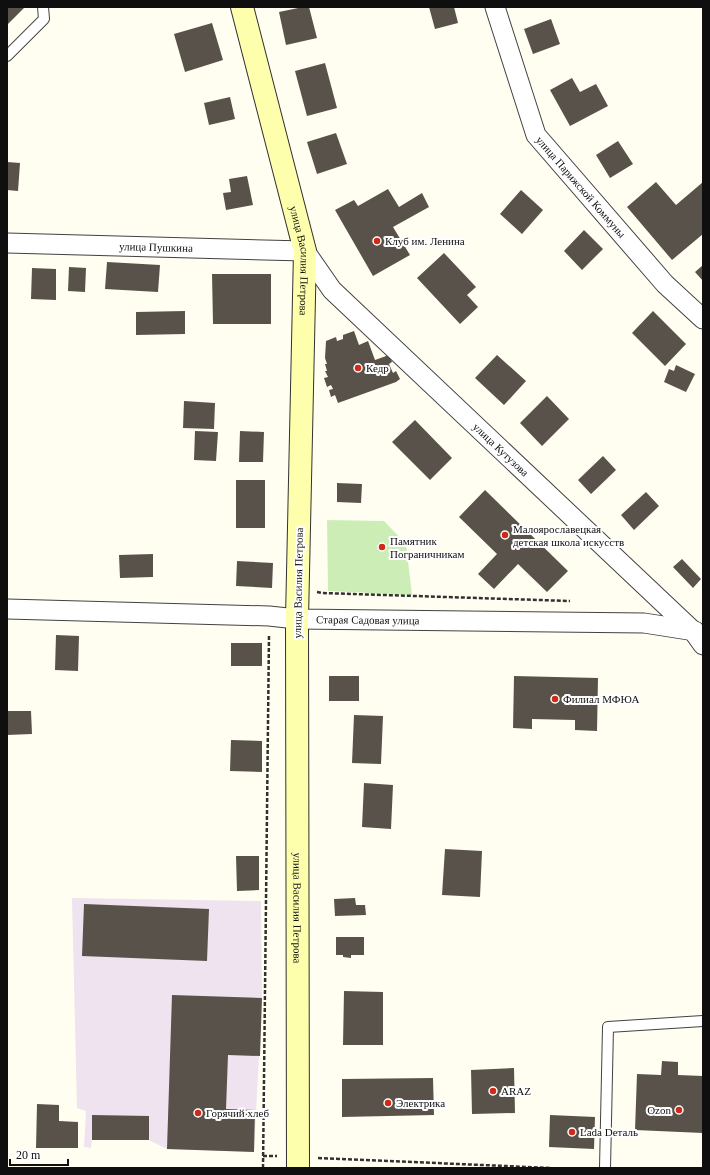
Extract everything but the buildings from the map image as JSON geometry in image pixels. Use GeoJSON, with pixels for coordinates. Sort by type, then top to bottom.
{"type":"FeatureCollection","features":[{"type":"Feature","properties":{"kind":"main road","name":"улица Василия Петрова"},"geometry":{"type":"LineString","coordinates":[[242,7],[305,250],[297,619],[298,1162]]}},
{"type":"Feature","properties":{"kind":"street","name":"улица Парижской Коммуны"},"geometry":{"type":"LineString","coordinates":[[495,7],[536,135],[665,284],[703,319]]}},
{"type":"Feature","properties":{"kind":"street","name":"улица Пушкина"},"geometry":{"type":"LineString","coordinates":[[7,243],[305,250]]}},
{"type":"Feature","properties":{"kind":"street","name":"улица Кутузова"},"geometry":{"type":"LineString","coordinates":[[305,250],[332,290],[700,636]]}},
{"type":"Feature","properties":{"kind":"street","name":"Старая Садовая улица"},"geometry":{"type":"LineString","coordinates":[[7,609],[269,616],[297,619],[644,623],[700,636]]}},
{"type":"Feature","properties":{"kind":"lane"},"geometry":{"type":"LineString","coordinates":[[7,56],[44,19],[43,7]]}},
{"type":"Feature","properties":{"kind":"lane"},"geometry":{"type":"LineString","coordinates":[[605,1168],[608,1028],[703,1021]]}},
{"type":"Feature","properties":{"kind":"path"},"geometry":{"type":"LineString","coordinates":[[298,586],[322,593],[574,601]]}},
{"type":"Feature","properties":{"kind":"path"},"geometry":{"type":"LineString","coordinates":[[263,1168],[269,616]]}},
{"type":"Feature","properties":{"kind":"path"},"geometry":{"type":"LineString","coordinates":[[263,1156],[298,1162],[552,1168]]}},
{"type":"Feature","properties":{"kind":"shaded area"},"geometry":{"type":"Polygon","coordinates":[[[72,898],[261,901],[262,998],[254,1152],[167,1149],[149,1140],[92,1140],[91,1148],[84,1147],[86,1111],[77,1108],[72,898]]]}},
{"type":"Feature","properties":{"kind":"green space"},"geometry":{"type":"Polygon","coordinates":[[[327,520],[384,521],[406,544],[412,595],[328,591],[327,520]]]}},
{"type":"Feature","properties":{"kind":"place","name":"Клуб им. Ленина"},"geometry":{"type":"Point","coordinates":[377,241]}},
{"type":"Feature","properties":{"kind":"place","name":"Кедр"},"geometry":{"type":"Point","coordinates":[358,368]}},
{"type":"Feature","properties":{"kind":"place","name":"Малоярославецкая детская школа искусств"},"geometry":{"type":"Point","coordinates":[505,535]}},
{"type":"Feature","properties":{"kind":"place","name":"Памятник Пограничникам"},"geometry":{"type":"Point","coordinates":[382,547]}},
{"type":"Feature","properties":{"kind":"place","name":"Филиал МФЮА"},"geometry":{"type":"Point","coordinates":[555,699]}},
{"type":"Feature","properties":{"kind":"place","name":"ARAZ"},"geometry":{"type":"Point","coordinates":[493,1091]}},
{"type":"Feature","properties":{"kind":"place","name":"Электрика"},"geometry":{"type":"Point","coordinates":[388,1103]}},
{"type":"Feature","properties":{"kind":"place","name":"Ozon"},"geometry":{"type":"Point","coordinates":[679,1110]}},
{"type":"Feature","properties":{"kind":"place","name":"Горячий хлеб"},"geometry":{"type":"Point","coordinates":[198,1113]}},
{"type":"Feature","properties":{"kind":"place","name":"Lada Dеталь"},"geometry":{"type":"Point","coordinates":[572,1132]}}]}
